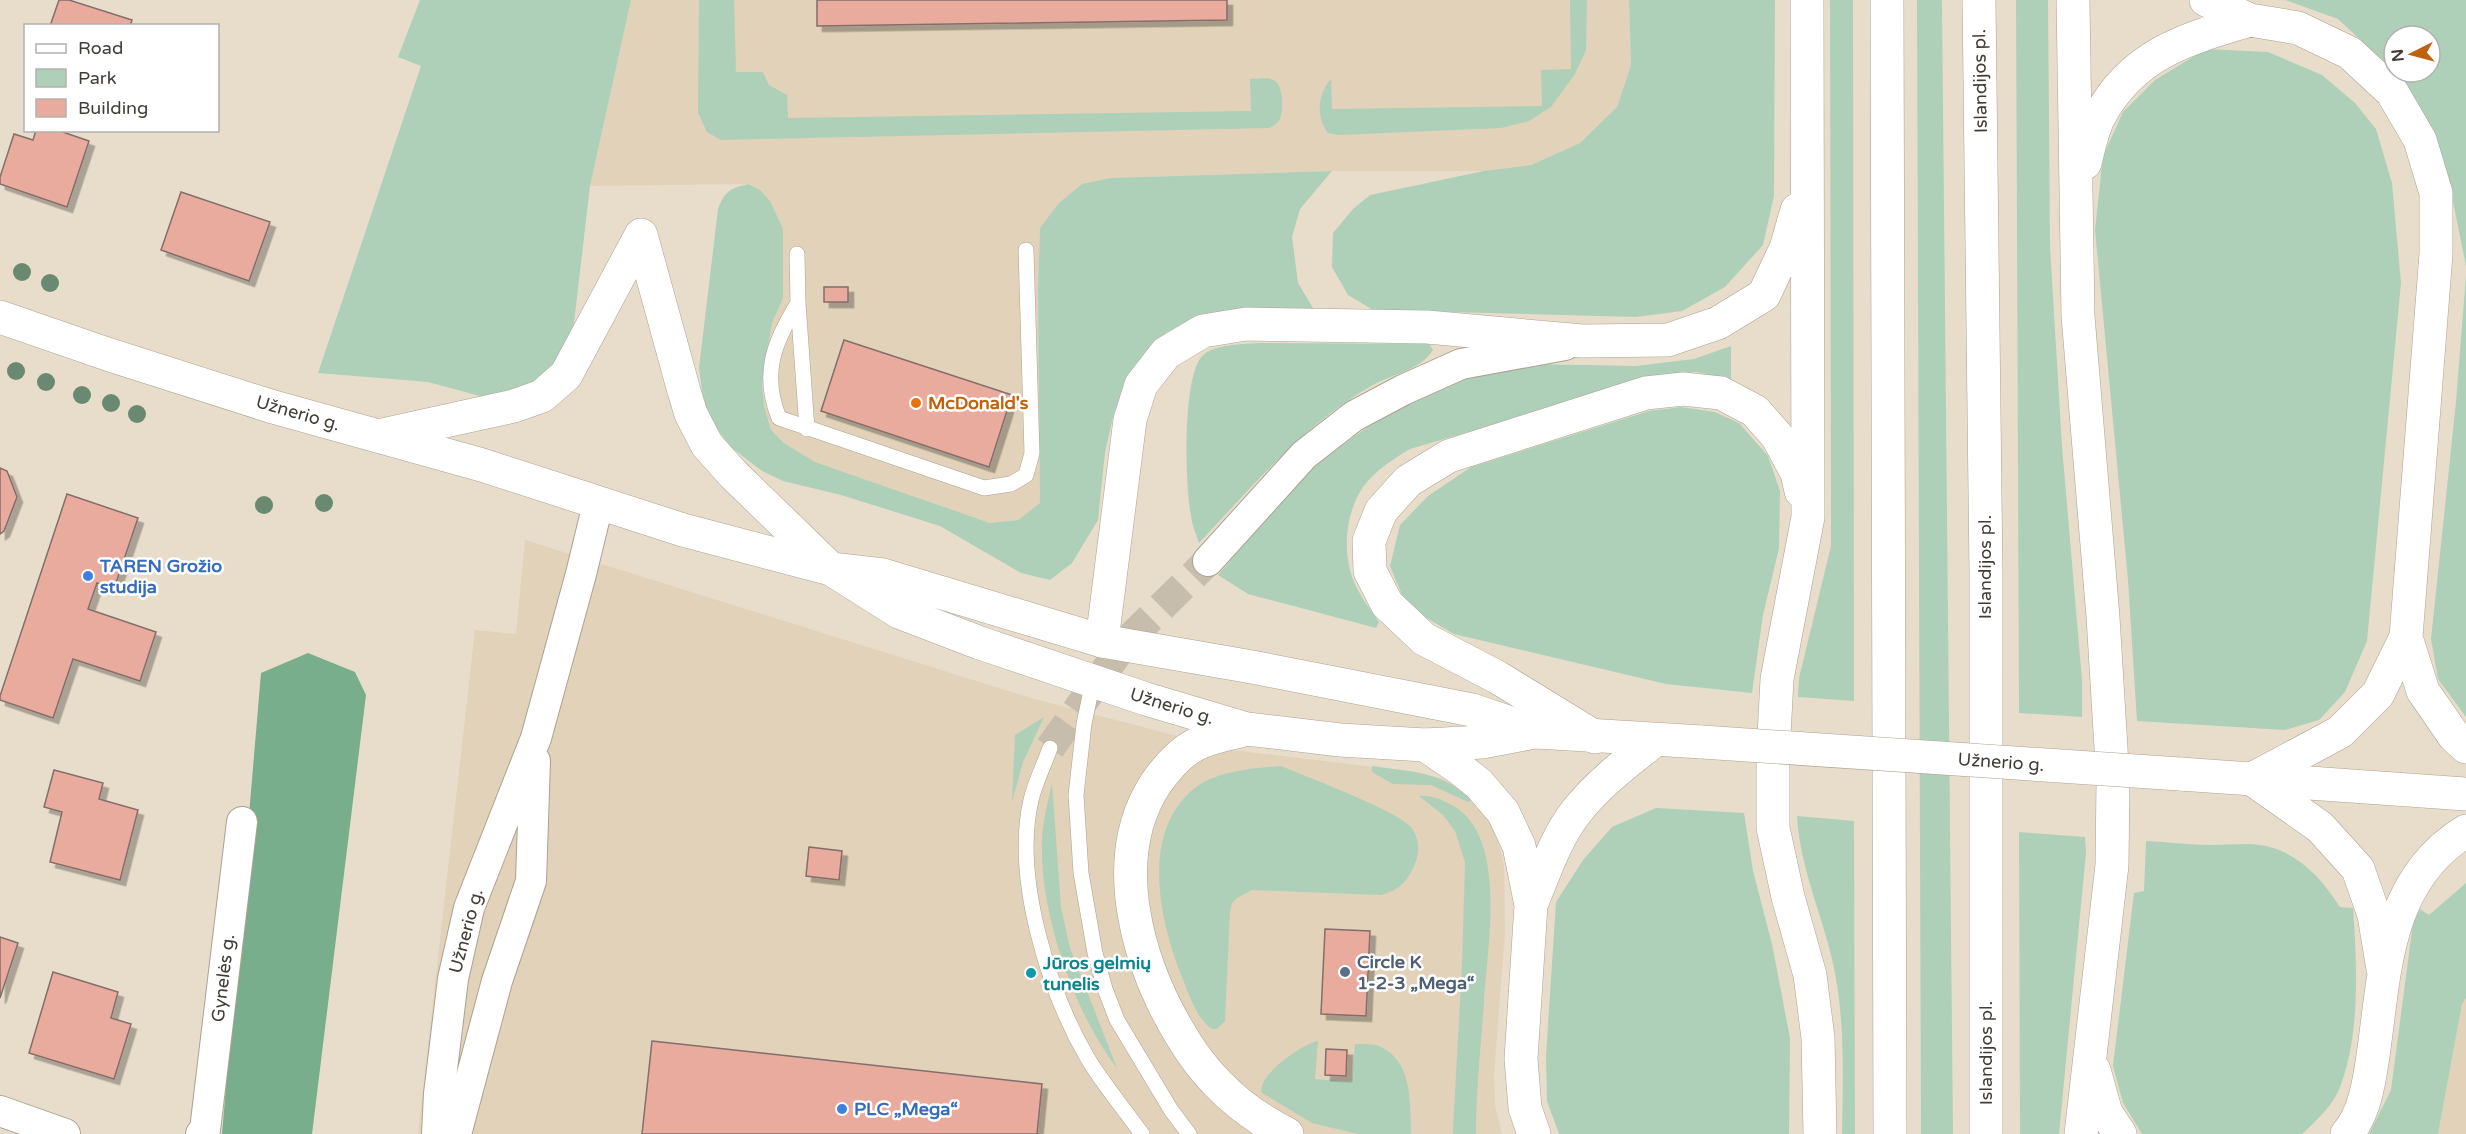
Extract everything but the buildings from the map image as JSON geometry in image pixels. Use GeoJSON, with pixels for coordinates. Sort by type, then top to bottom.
{"type":"FeatureCollection","features":[{"type":"Feature","properties":{"kind":"main road"},"geometry":{"type":"LineString","coordinates":[[1807,0],[1808,517],[1777,679],[1773,755],[1773,828],[1788,897],[1810,975],[1818,1038],[1820,1134]]}},
{"type":"Feature","properties":{"kind":"main road"},"geometry":{"type":"LineString","coordinates":[[1887,0],[1890,1134]]}},
{"type":"Feature","properties":{"kind":"main road","name":"Islandijos pl."},"geometry":{"type":"LineString","coordinates":[[1979,0],[1986,575],[1986,1134]]}},
{"type":"Feature","properties":{"kind":"main road"},"geometry":{"type":"LineString","coordinates":[[2073,0],[2078,316],[2103,617],[2113,781],[2112,865],[2102,968],[2089,1054],[2081,1134]]}},
{"type":"Feature","properties":{"kind":"main road"},"geometry":{"type":"LineString","coordinates":[[2206,0],[2250,20],[2298,28],[2350,53],[2392,92],[2420,140],[2436,193],[2436,254],[2406,637],[2378,694],[2340,732],[2252,779],[2320,826],[2358,869],[2374,915],[2383,969]]}},
{"type":"Feature","properties":{"kind":"main road"},"geometry":{"type":"LineString","coordinates":[[2075,197],[2099,116],[2134,69],[2185,40],[2250,20]]}},
{"type":"Feature","properties":{"kind":"main road"},"geometry":{"type":"LineString","coordinates":[[1093,681],[1102,641],[1130,420],[1142,385],[1166,353],[1203,331],[1246,324],[1427,327],[1582,341],[1668,339],[1718,323],[1764,295],[1786,248],[1807,173]]}},
{"type":"Feature","properties":{"kind":"main road"},"geometry":{"type":"LineString","coordinates":[[377,436],[514,406],[542,396],[566,375],[641,235],[691,414],[707,445],[733,474],[831,569]]}},
{"type":"Feature","properties":{"kind":"main road","name":"Užnerio g."},"geometry":{"type":"LineString","coordinates":[[0,316],[117,357],[270,406],[482,465],[683,530],[831,569],[883,575],[1102,641],[1252,667],[1472,710],[1537,732]]}},
{"type":"Feature","properties":{"kind":"main road"},"geometry":{"type":"LineString","coordinates":[[1595,736],[1497,677],[1424,639],[1387,604],[1370,571],[1369,541],[1381,511],[1408,481],[1449,456],[1646,393],[1683,389],[1720,393],[1755,411],[1777,436],[1797,473],[1808,517]]}},
{"type":"Feature","properties":{"kind":"main road","name":"Užnerio g."},"geometry":{"type":"LineString","coordinates":[[831,569],[899,612],[1093,681],[1247,729],[1340,740],[1425,745],[1482,742],[1537,732],[2466,794]]}},
{"type":"Feature","properties":{"kind":"main road"},"geometry":{"type":"LineString","coordinates":[[2406,637],[2423,691],[2454,736],[2466,747]]}},
{"type":"Feature","properties":{"kind":"main road"},"geometry":{"type":"LineString","coordinates":[[1247,729],[1195,745],[1166,769],[1146,798],[1135,828],[1130,878],[1138,935],[1158,991],[1182,1038],[1212,1078],[1236,1102],[1267,1124],[1287,1134]]}},
{"type":"Feature","properties":{"kind":"main road"},"geometry":{"type":"LineString","coordinates":[[1531,905],[1555,848],[1575,814],[1597,787],[1655,740]]}},
{"type":"Feature","properties":{"kind":"main road"},"geometry":{"type":"LineString","coordinates":[[1425,745],[1479,784],[1503,812],[1518,846],[1531,905],[1521,1059],[1524,1108],[1534,1134]]}},
{"type":"Feature","properties":{"kind":"main road"},"geometry":{"type":"LineString","coordinates":[[2347,1134],[2368,1091],[2383,969],[2399,912],[2418,873],[2456,837],[2466,831]]}},
{"type":"Feature","properties":{"kind":"main road"},"geometry":{"type":"LineString","coordinates":[[2089,1054],[2106,1113],[2120,1134]]}},
{"type":"Feature","properties":{"kind":"street"},"geometry":{"type":"LineString","coordinates":[[1208,561],[1304,455],[1354,416],[1403,390],[1461,364],[1582,341]]}},
{"type":"Feature","properties":{"kind":"street","name":"Užnerio g."},"geometry":{"type":"LineString","coordinates":[[437,1134],[439,1094],[453,979],[469,908],[536,738],[598,504]]}},
{"type":"Feature","properties":{"kind":"street","name":"Užnerio g."},"geometry":{"type":"LineString","coordinates":[[456,1134],[497,981],[531,881],[536,738]]}},
{"type":"Feature","properties":{"kind":"street","name":"Gynelės g."},"geometry":{"type":"LineString","coordinates":[[201,1134],[205,1130],[242,822]]}},
{"type":"Feature","properties":{"kind":"street"},"geometry":{"type":"LineString","coordinates":[[0,1111],[65,1134]]}},
{"type":"Feature","properties":{"kind":"lane"},"geometry":{"type":"LineString","coordinates":[[798,303],[781,331],[769,376],[774,405],[779,418],[984,488],[1011,484],[1026,475],[1032,453],[1026,250]]}},
{"type":"Feature","properties":{"kind":"lane"},"geometry":{"type":"LineString","coordinates":[[797,254],[807,429]]}},
{"type":"Feature","properties":{"kind":"lane"},"geometry":{"type":"LineString","coordinates":[[1093,681],[1084,724],[1076,795],[1081,873],[1093,943],[1105,989],[1117,1020],[1171,1110],[1189,1134]]}},
{"type":"Feature","properties":{"kind":"lane"},"geometry":{"type":"LineString","coordinates":[[1050,748],[1031,801],[1026,851],[1031,902],[1061,1006],[1089,1060],[1142,1134]]}},
{"type":"Feature","properties":{"kind":"shaded area"},"geometry":{"type":"Polygon","coordinates":[[[631,0],[1629,0],[1631,65],[1617,107],[1580,143],[1531,165],[1484,171],[1332,171],[1111,178],[1040,228],[1038,290],[1040,503],[1018,520],[990,523],[815,462],[784,443],[771,430],[764,406],[762,384],[772,323],[783,297],[760,190],[748,184],[590,186],[631,0]]]}},
{"type":"Feature","properties":{"kind":"shaded area"},"geometry":{"type":"Polygon","coordinates":[[[525,540],[1031,698],[1231,750],[1417,772],[1444,779],[1473,800],[1489,820],[1496,832],[1504,866],[1505,932],[1494,1075],[1495,1105],[1502,1134],[418,1134],[475,630],[516,634],[525,540]]]}},
{"type":"Feature","properties":{"kind":"shaded area"},"geometry":{"type":"Polygon","coordinates":[[[2466,998],[2466,1134],[2438,1134],[2462,1004],[2466,998]]]}},
{"type":"Feature","properties":{"kind":"green space"},"geometry":{"type":"Polygon","coordinates":[[[420,0],[631,0],[590,186],[572,340],[566,355],[535,387],[487,398],[428,382],[318,373],[421,66],[398,57],[420,0]]]}},
{"type":"Feature","properties":{"kind":"green space"},"geometry":{"type":"Polygon","coordinates":[[[699,0],[734,0],[736,72],[763,72],[769,85],[787,95],[788,118],[1251,111],[1250,79],[1263,78],[1273,79],[1280,88],[1281,114],[1277,123],[1269,128],[721,140],[707,132],[698,113],[699,0]]]}},
{"type":"Feature","properties":{"kind":"green space"},"geometry":{"type":"Polygon","coordinates":[[[1570,0],[1587,0],[1586,50],[1575,74],[1551,107],[1529,121],[1501,128],[1338,135],[1328,133],[1324,127],[1320,113],[1321,99],[1331,79],[1332,109],[1542,106],[1541,70],[1571,69],[1570,0]]]}},
{"type":"Feature","properties":{"kind":"green space"},"geometry":{"type":"Polygon","coordinates":[[[1629,0],[1775,0],[1774,196],[1763,245],[1725,287],[1682,311],[1636,317],[1373,310],[1348,295],[1332,267],[1333,233],[1353,209],[1370,195],[1484,171],[1531,165],[1580,143],[1617,107],[1631,65],[1629,0]]]}},
{"type":"Feature","properties":{"kind":"green space"},"geometry":{"type":"Polygon","coordinates":[[[1830,0],[1853,0],[1854,701],[1798,697],[1799,678],[1831,546],[1830,0]]]}},
{"type":"Feature","properties":{"kind":"green space"},"geometry":{"type":"Polygon","coordinates":[[[1917,0],[1942,0],[1953,1134],[1921,1134],[1917,0]]]}},
{"type":"Feature","properties":{"kind":"green space"},"geometry":{"type":"Polygon","coordinates":[[[2016,0],[2048,0],[2050,246],[2062,446],[2082,680],[2082,717],[2019,713],[2016,0]]]}},
{"type":"Feature","properties":{"kind":"green space"},"geometry":{"type":"Polygon","coordinates":[[[2285,0],[2466,0],[2466,266],[2448,177],[2420,109],[2403,84],[2442,84],[2442,24],[2382,24],[2382,60],[2338,19],[2285,0]]]}},
{"type":"Feature","properties":{"kind":"green space"},"geometry":{"type":"Polygon","coordinates":[[[2206,49],[2268,52],[2322,75],[2355,103],[2376,129],[2392,183],[2401,283],[2367,641],[2345,692],[2319,720],[2285,730],[2137,721],[2128,580],[2095,230],[2103,156],[2123,112],[2155,80],[2206,49]]]}},
{"type":"Feature","properties":{"kind":"green space"},"geometry":{"type":"Polygon","coordinates":[[[1332,171],[1300,209],[1292,237],[1298,283],[1316,313],[1191,321],[1167,332],[1148,350],[1126,383],[1114,413],[1105,452],[1098,520],[1072,563],[1050,580],[1021,573],[940,526],[841,495],[783,481],[762,471],[732,448],[714,425],[703,398],[699,368],[718,209],[728,192],[748,184],[760,190],[770,201],[783,229],[783,298],[772,323],[762,384],[764,406],[771,430],[784,443],[815,462],[990,523],[1018,520],[1040,503],[1038,290],[1040,228],[1059,203],[1082,184],[1111,178],[1332,171]]]}},
{"type":"Feature","properties":{"kind":"green space"},"geometry":{"type":"Polygon","coordinates":[[[2466,275],[2466,717],[2438,679],[2431,639],[2456,402],[2466,275]]]}},
{"type":"Feature","properties":{"kind":"green space"},"geometry":{"type":"Polygon","coordinates":[[[1260,343],[1429,344],[1433,350],[1421,363],[1371,386],[1323,419],[1279,458],[1199,543],[1191,516],[1187,481],[1188,409],[1196,368],[1202,356],[1214,349],[1230,345],[1260,343]]]}},
{"type":"Feature","properties":{"kind":"green space"},"geometry":{"type":"Polygon","coordinates":[[[1731,346],[1731,380],[1697,372],[1666,374],[1410,449],[1385,466],[1363,487],[1352,509],[1347,533],[1350,570],[1359,592],[1379,622],[1376,628],[1248,594],[1218,575],[1293,487],[1319,462],[1405,400],[1492,368],[1531,364],[1636,366],[1694,359],[1731,346]]]}},
{"type":"Feature","properties":{"kind":"green space"},"geometry":{"type":"Polygon","coordinates":[[[1681,407],[1715,412],[1739,423],[1768,456],[1780,491],[1779,548],[1763,615],[1752,693],[1666,684],[1454,634],[1418,613],[1402,595],[1390,566],[1400,525],[1428,496],[1471,467],[1649,411],[1681,407]]]}},
{"type":"Feature","properties":{"kind":"green space"},"geometry":{"type":"Polygon","coordinates":[[[308,653],[355,672],[366,695],[312,1134],[222,1134],[261,673],[308,653]]]}},
{"type":"Feature","properties":{"kind":"green space"},"geometry":{"type":"Polygon","coordinates":[[[1044,717],[1023,762],[1012,802],[1015,735],[1044,717]]]}},
{"type":"Feature","properties":{"kind":"green space"},"geometry":{"type":"Polygon","coordinates":[[[1281,766],[1370,803],[1402,820],[1411,827],[1416,836],[1418,846],[1416,861],[1405,881],[1392,891],[1381,895],[1252,890],[1237,898],[1232,903],[1230,911],[1225,1021],[1217,1029],[1212,1029],[1203,1020],[1192,1002],[1169,937],[1160,887],[1160,861],[1164,837],[1172,815],[1196,787],[1231,772],[1281,766]]]}},
{"type":"Feature","properties":{"kind":"green space"},"geometry":{"type":"Polygon","coordinates":[[[1372,766],[1438,778],[1461,790],[1473,800],[1468,802],[1431,785],[1393,784],[1372,772],[1372,766]]]}},
{"type":"Feature","properties":{"kind":"green space"},"geometry":{"type":"Polygon","coordinates":[[[1052,783],[1061,908],[1070,948],[1117,1068],[1102,1047],[1075,994],[1064,966],[1048,906],[1042,842],[1052,783]]]}},
{"type":"Feature","properties":{"kind":"green space"},"geometry":{"type":"Polygon","coordinates":[[[1419,796],[1439,799],[1450,804],[1469,819],[1481,839],[1487,865],[1490,923],[1476,1134],[1453,1134],[1465,862],[1455,831],[1443,815],[1419,796]]]}},
{"type":"Feature","properties":{"kind":"green space"},"geometry":{"type":"Polygon","coordinates":[[[1656,808],[1744,813],[1753,871],[1772,944],[1790,1038],[1789,1134],[1559,1134],[1547,1101],[1546,1056],[1556,902],[1583,860],[1612,827],[1656,808]]]}},
{"type":"Feature","properties":{"kind":"green space"},"geometry":{"type":"Polygon","coordinates":[[[1797,816],[1854,821],[1855,1134],[1842,1134],[1843,1053],[1838,993],[1831,953],[1803,856],[1797,816]]]}},
{"type":"Feature","properties":{"kind":"green space"},"geometry":{"type":"Polygon","coordinates":[[[2019,832],[2085,837],[2086,853],[2059,1134],[2020,1134],[2019,832]]]}},
{"type":"Feature","properties":{"kind":"green space"},"geometry":{"type":"Polygon","coordinates":[[[2146,841],[2204,845],[2249,844],[2278,850],[2291,856],[2313,873],[2340,907],[2353,908],[2356,1001],[2351,1048],[2335,1098],[2302,1134],[2142,1134],[2123,1103],[2113,1066],[2134,893],[2144,891],[2146,841]]]}},
{"type":"Feature","properties":{"kind":"green space"},"geometry":{"type":"Polygon","coordinates":[[[2466,883],[2466,998],[2462,1004],[2438,1134],[2369,1134],[2391,1090],[2413,923],[2420,909],[2429,915],[2466,883]]]}},
{"type":"Feature","properties":{"kind":"green space"},"geometry":{"type":"Polygon","coordinates":[[[1318,1041],[1315,1079],[1352,1082],[1355,1044],[1379,1046],[1398,1061],[1407,1084],[1411,1134],[1358,1134],[1312,1123],[1262,1093],[1262,1086],[1273,1070],[1292,1054],[1318,1041]]]}},
{"type":"Feature","properties":{"kind":"tunnel"},"geometry":{"type":"LineString","coordinates":[[1050,748],[1125,643],[1208,561]]}},
{"type":"Feature","properties":{"kind":"place","name":"McDonald's"},"geometry":{"type":"Point","coordinates":[916,403]}},
{"type":"Feature","properties":{"kind":"place","name":"TAREN Grožio studija"},"geometry":{"type":"Point","coordinates":[88,576]}},
{"type":"Feature","properties":{"kind":"place","name":"Circle K 1-2-3 „Mega“"},"geometry":{"type":"Point","coordinates":[1345,972]}},
{"type":"Feature","properties":{"kind":"place","name":"Jūros gelmių tunelis"},"geometry":{"type":"Point","coordinates":[1031,973]}},
{"type":"Feature","properties":{"kind":"place","name":"PLC „Mega“"},"geometry":{"type":"Point","coordinates":[842,1109]}}]}
